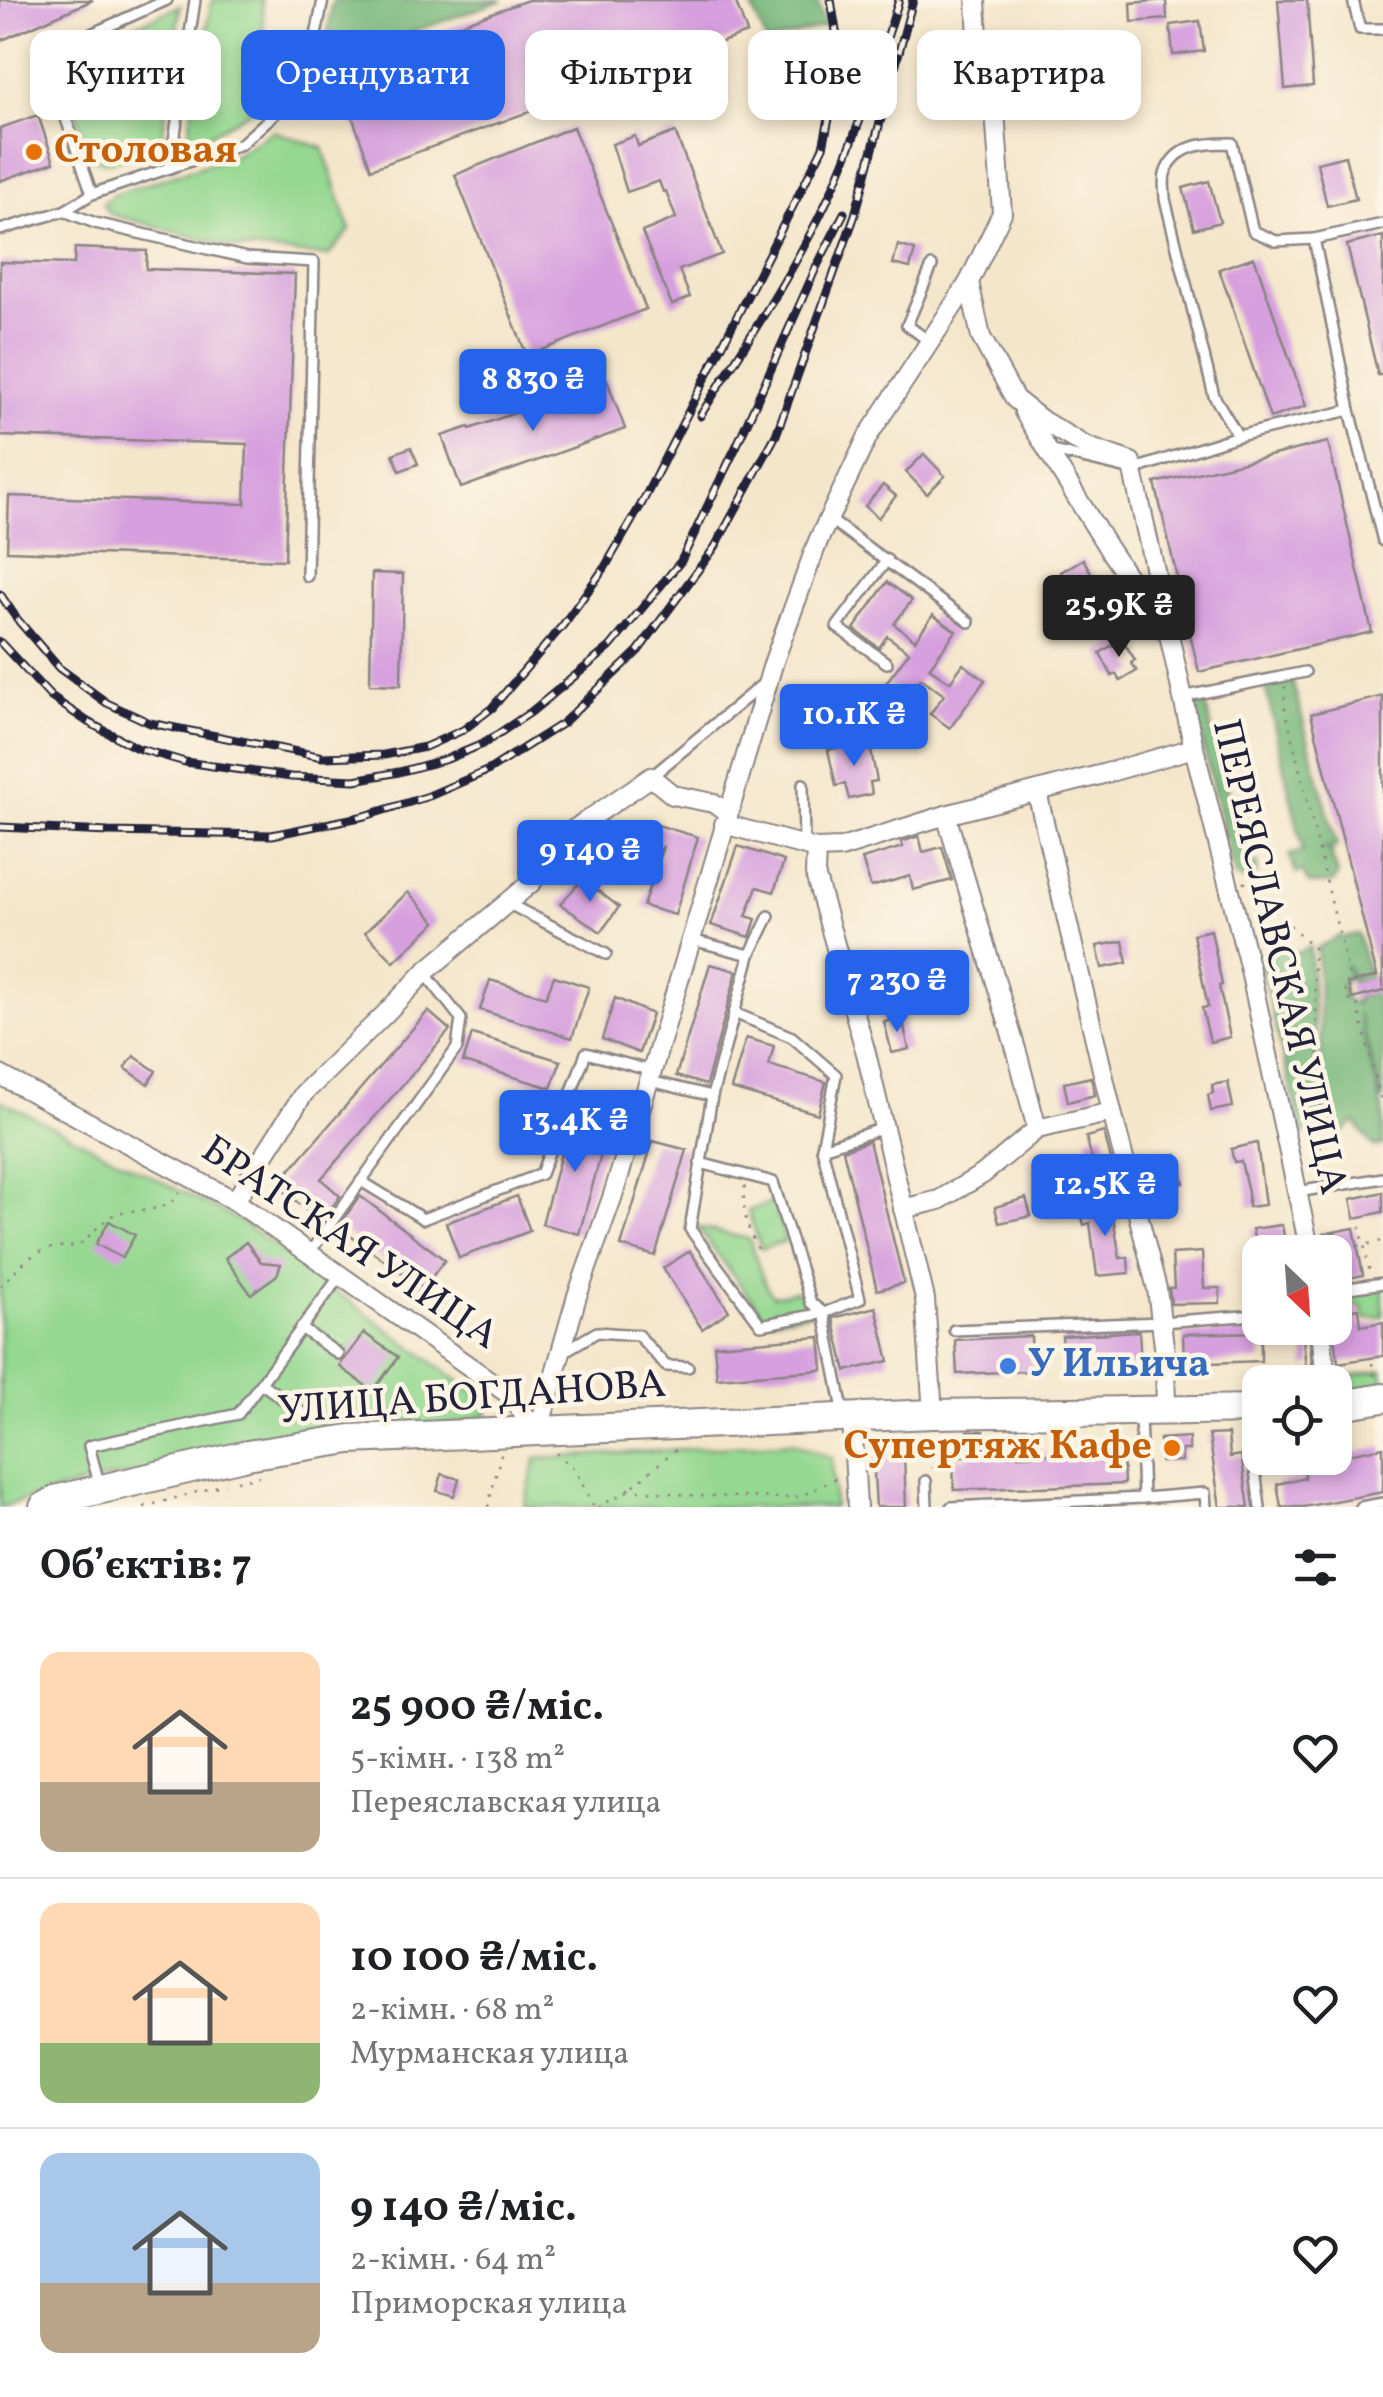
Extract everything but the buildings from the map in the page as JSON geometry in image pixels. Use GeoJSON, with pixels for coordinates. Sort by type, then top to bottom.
{"type":"FeatureCollection","features":[{"type":"Feature","properties":{"kind":"main road"},"geometry":{"type":"LineString","coordinates":[[1352,1401],[1379,1392]]}},
{"type":"Feature","properties":{"kind":"main road","name":"УЛИЦА БОГДАНОВА"},"geometry":{"type":"LineString","coordinates":[[44,1507],[59,1499],[247,1455],[350,1439],[848,1418],[931,1420],[1242,1410]]}},
{"type":"Feature","properties":{"kind":"street"},"geometry":{"type":"LineString","coordinates":[[538,1432],[769,679],[818,541],[868,436],[970,282],[1002,212],[995,110],[978,38],[976,0]]}},
{"type":"Feature","properties":{"kind":"street"},"geometry":{"type":"LineString","coordinates":[[970,282],[980,337],[1108,548],[1170,639]]}},
{"type":"Feature","properties":{"kind":"street"},"geometry":{"type":"LineString","coordinates":[[1016,399],[1085,446],[1130,462],[1132,470]]}},
{"type":"Feature","properties":{"kind":"street","name":"ПЕРЕЯСЛАВСКАЯ УЛИЦА"},"geometry":{"type":"LineString","coordinates":[[1132,470],[1182,698],[1250,970],[1306,1235]]}},
{"type":"Feature","properties":{"kind":"street"},"geometry":{"type":"LineString","coordinates":[[235,1201],[304,1092],[424,972],[532,882],[573,830],[652,778],[673,795],[713,803],[726,818],[810,847],[842,848],[946,815],[1194,748]]}},
{"type":"Feature","properties":{"kind":"street"},"geometry":{"type":"LineString","coordinates":[[1036,792],[1157,1289],[1164,1354],[1153,1412]]}},
{"type":"Feature","properties":{"kind":"street"},"geometry":{"type":"LineString","coordinates":[[946,815],[1038,1129]]}},
{"type":"Feature","properties":{"kind":"street"},"geometry":{"type":"LineString","coordinates":[[810,847],[866,1053],[925,1298],[931,1420]]}},
{"type":"Feature","properties":{"kind":"street","name":"БРАТСКАЯ УЛИЦА"},"geometry":{"type":"LineString","coordinates":[[0,1075],[235,1201],[507,1393],[538,1432]]}},
{"type":"Feature","properties":{"kind":"street"},"geometry":{"type":"LineString","coordinates":[[903,1209],[939,1200],[983,1174],[1038,1129],[1112,1112]]}},
{"type":"Feature","properties":{"kind":"street"},"geometry":{"type":"LineString","coordinates":[[848,1418],[857,1507]]}},
{"type":"Feature","properties":{"kind":"lane"},"geometry":{"type":"LineString","coordinates":[[92,194],[44,55],[167,0]]}},
{"type":"Feature","properties":{"kind":"lane"},"geometry":{"type":"LineString","coordinates":[[170,168],[195,0]]}},
{"type":"Feature","properties":{"kind":"lane"},"geometry":{"type":"LineString","coordinates":[[0,230],[64,211],[92,194],[241,144],[306,86],[323,0]]}},
{"type":"Feature","properties":{"kind":"lane"},"geometry":{"type":"LineString","coordinates":[[1353,0],[1360,29],[1383,29]]}},
{"type":"Feature","properties":{"kind":"lane"},"geometry":{"type":"LineString","coordinates":[[1238,436],[1214,396],[1165,198],[1164,176],[1180,151],[1206,143],[1232,143],[1254,231],[1276,241],[1314,239],[1383,224]]}},
{"type":"Feature","properties":{"kind":"lane"},"geometry":{"type":"LineString","coordinates":[[64,211],[94,223],[247,258],[314,262],[307,576]]}},
{"type":"Feature","properties":{"kind":"lane"},"geometry":{"type":"LineString","coordinates":[[1314,239],[1383,541]]}},
{"type":"Feature","properties":{"kind":"lane"},"geometry":{"type":"LineString","coordinates":[[930,342],[907,325],[932,266]]}},
{"type":"Feature","properties":{"kind":"lane"},"geometry":{"type":"LineString","coordinates":[[1047,450],[1132,470],[1238,436],[1350,410]]}},
{"type":"Feature","properties":{"kind":"lane"},"geometry":{"type":"LineString","coordinates":[[829,518],[969,622]]}},
{"type":"Feature","properties":{"kind":"lane"},"geometry":{"type":"LineString","coordinates":[[886,560],[837,627],[886,663]]}},
{"type":"Feature","properties":{"kind":"lane"},"geometry":{"type":"LineString","coordinates":[[1182,698],[1305,672]]}},
{"type":"Feature","properties":{"kind":"lane"},"geometry":{"type":"LineString","coordinates":[[652,778],[769,679]]}},
{"type":"Feature","properties":{"kind":"lane"},"geometry":{"type":"LineString","coordinates":[[803,784],[810,847]]}},
{"type":"Feature","properties":{"kind":"lane"},"geometry":{"type":"LineString","coordinates":[[507,903],[606,954]]}},
{"type":"Feature","properties":{"kind":"lane"},"geometry":{"type":"LineString","coordinates":[[734,1014],[792,1037],[836,1075],[822,1148],[860,1299],[824,1313],[761,1325],[690,1229],[712,1096],[734,1014],[750,956],[769,916]]}},
{"type":"Feature","properties":{"kind":"lane"},"geometry":{"type":"LineString","coordinates":[[692,940],[750,956]]}},
{"type":"Feature","properties":{"kind":"lane"},"geometry":{"type":"LineString","coordinates":[[308,1254],[457,1048],[462,1019],[424,972]]}},
{"type":"Feature","properties":{"kind":"lane"},"geometry":{"type":"LineString","coordinates":[[361,1181],[423,1220],[541,1174],[586,1052],[712,1096]]}},
{"type":"Feature","properties":{"kind":"lane"},"geometry":{"type":"LineString","coordinates":[[822,1148],[884,1128]]}},
{"type":"Feature","properties":{"kind":"lane"},"geometry":{"type":"LineString","coordinates":[[700,1164],[773,1182],[810,1303],[824,1313],[848,1418]]}},
{"type":"Feature","properties":{"kind":"lane"},"geometry":{"type":"LineString","coordinates":[[1297,1192],[1383,1178]]}},
{"type":"Feature","properties":{"kind":"lane"},"geometry":{"type":"LineString","coordinates":[[100,1489],[89,1446],[238,1414],[340,1276]]}},
{"type":"Feature","properties":{"kind":"lane"},"geometry":{"type":"LineString","coordinates":[[1352,1288],[1383,1283]]}},
{"type":"Feature","properties":{"kind":"lane"},"geometry":{"type":"LineString","coordinates":[[954,1330],[1242,1315]]}},
{"type":"Feature","properties":{"kind":"lane"},"geometry":{"type":"LineString","coordinates":[[302,1328],[338,1354]]}},
{"type":"Feature","properties":{"kind":"lane"},"geometry":{"type":"LineString","coordinates":[[560,1354],[596,1332],[638,1335],[666,1366],[688,1367]]}},
{"type":"Feature","properties":{"kind":"lane"},"geometry":{"type":"LineString","coordinates":[[261,1383],[301,1412]]}},
{"type":"Feature","properties":{"kind":"lane"},"geometry":{"type":"LineString","coordinates":[[1143,1498],[1153,1412]]}},
{"type":"Feature","properties":{"kind":"lane"},"geometry":{"type":"LineString","coordinates":[[1256,1475],[1260,1507]]}},
{"type":"Feature","properties":{"kind":"lane"},"geometry":{"type":"LineString","coordinates":[[926,1481],[928,1507]]}},
{"type":"Feature","properties":{"kind":"lane"},"geometry":{"type":"LineString","coordinates":[[950,1507],[1097,1504],[1205,1493],[1206,1507]]}},
{"type":"Feature","properties":{"kind":"lane"},"geometry":{"type":"LineString","coordinates":[[1361,1507],[1383,1503]]}},
{"type":"Feature","properties":{"kind":"path"},"geometry":{"type":"LineString","coordinates":[[1284,676],[1284,704],[1350,980],[1344,984],[1348,1000],[1356,1002],[1383,1108]]}},
{"type":"Feature","properties":{"kind":"path"},"geometry":{"type":"LineString","coordinates":[[1235,878],[1245,882],[1312,946],[1322,1130],[1319,1182]]}},
{"type":"Feature","properties":{"kind":"path"},"geometry":{"type":"LineString","coordinates":[[0,1286],[26,1258],[62,1245],[78,1246],[120,1212],[165,1207],[190,1176]]}},
{"type":"Feature","properties":{"kind":"path"},"geometry":{"type":"LineString","coordinates":[[747,1176],[743,1210],[748,1230],[762,1256]]}},
{"type":"Feature","properties":{"kind":"path"},"geometry":{"type":"LineString","coordinates":[[1360,1226],[1371,1278]]}},
{"type":"Feature","properties":{"kind":"path"},"geometry":{"type":"LineString","coordinates":[[1358,1246],[1383,1241]]}},
{"type":"Feature","properties":{"kind":"path"},"geometry":{"type":"LineString","coordinates":[[1372,1363],[1379,1392]]}},
{"type":"Feature","properties":{"kind":"path"},"geometry":{"type":"LineString","coordinates":[[926,1481],[932,1477],[931,1420]]}},
{"type":"Feature","properties":{"kind":"path"},"geometry":{"type":"LineString","coordinates":[[488,1507],[507,1433]]}},
{"type":"Feature","properties":{"kind":"path"},"geometry":{"type":"LineString","coordinates":[[663,1445],[682,1444]]}},
{"type":"Feature","properties":{"kind":"path"},"geometry":{"type":"LineString","coordinates":[[563,1448],[552,1448],[575,1470],[596,1507],[628,1490],[676,1449]]}},
{"type":"Feature","properties":{"kind":"path"},"geometry":{"type":"LineString","coordinates":[[628,1490],[792,1498],[856,1468]]}},
{"type":"Feature","properties":{"kind":"path"},"geometry":{"type":"LineString","coordinates":[[144,1507],[267,1475]]}},
{"type":"Feature","properties":{"kind":"green space"},"geometry":{"type":"Polygon","coordinates":[[[212,0],[262,0],[264,30],[241,30],[241,116],[186,148],[191,120],[221,120],[221,30],[207,30],[212,0]]]}},
{"type":"Feature","properties":{"kind":"green space"},"geometry":{"type":"Polygon","coordinates":[[[334,0],[503,0],[418,30],[328,30],[334,0]]]}},
{"type":"Feature","properties":{"kind":"green space"},"geometry":{"type":"Polygon","coordinates":[[[749,0],[817,0],[825,26],[811,30],[762,30],[749,0]]]}},
{"type":"Feature","properties":{"kind":"green space"},"geometry":{"type":"Polygon","coordinates":[[[180,6],[177,30],[124,30],[180,6]]]}},
{"type":"Feature","properties":{"kind":"green space"},"geometry":{"type":"Polygon","coordinates":[[[78,120],[165,120],[161,146],[108,163],[88,157],[78,120]]]}},
{"type":"Feature","properties":{"kind":"green space"},"geometry":{"type":"Polygon","coordinates":[[[273,131],[323,148],[350,230],[328,256],[235,248],[110,214],[103,204],[113,195],[233,156],[273,131]]]}},
{"type":"Feature","properties":{"kind":"green space"},"geometry":{"type":"Polygon","coordinates":[[[1291,676],[1337,846],[1326,849],[1334,852],[1331,854],[1338,874],[1333,883],[1309,884],[1303,872],[1296,874],[1289,855],[1303,851],[1264,681],[1291,676]]]}},
{"type":"Feature","properties":{"kind":"green space"},"geometry":{"type":"Polygon","coordinates":[[[1203,695],[1247,865],[1257,863],[1257,873],[1250,882],[1235,877],[1191,697],[1203,695]]]}},
{"type":"Feature","properties":{"kind":"green space"},"geometry":{"type":"Polygon","coordinates":[[[1358,934],[1383,1028],[1383,1102],[1358,1012],[1383,1113],[1383,1145],[1374,1147],[1355,1122],[1341,1134],[1324,1125],[1317,948],[1358,934]],[[1346,964],[1349,979],[1342,984],[1347,1001],[1356,1004],[1356,999],[1367,995],[1363,980],[1352,982],[1346,964]]]}},
{"type":"Feature","properties":{"kind":"green space"},"geometry":{"type":"Polygon","coordinates":[[[1284,947],[1296,953],[1310,947],[1320,1130],[1302,1134],[1260,965],[1284,947]]]}},
{"type":"Feature","properties":{"kind":"green space"},"geometry":{"type":"Polygon","coordinates":[[[0,1100],[240,1221],[482,1398],[488,1414],[473,1421],[99,1480],[0,1507],[0,1100]]]}},
{"type":"Feature","properties":{"kind":"green space"},"geometry":{"type":"Polygon","coordinates":[[[773,1202],[786,1241],[761,1249],[748,1211],[773,1202]]]}},
{"type":"Feature","properties":{"kind":"green space"},"geometry":{"type":"Polygon","coordinates":[[[697,1227],[749,1239],[773,1296],[796,1291],[815,1312],[767,1320],[697,1227]]]}},
{"type":"Feature","properties":{"kind":"green space"},"geometry":{"type":"Polygon","coordinates":[[[1383,1286],[1383,1317],[1365,1319],[1362,1305],[1352,1306],[1352,1291],[1383,1286]]]}},
{"type":"Feature","properties":{"kind":"green space"},"geometry":{"type":"Polygon","coordinates":[[[1383,1370],[1383,1385],[1355,1390],[1353,1376],[1383,1370]]]}},
{"type":"Feature","properties":{"kind":"green space"},"geometry":{"type":"Polygon","coordinates":[[[792,1442],[832,1458],[834,1507],[524,1507],[536,1459],[792,1442]]]}},
{"type":"Feature","properties":{"kind":"railway"},"geometry":{"type":"LineString","coordinates":[[0,594],[59,668],[107,703],[150,723],[323,757],[384,755],[425,747],[463,730],[492,708],[563,625],[605,567],[642,503],[823,147],[841,62],[831,0]]}},
{"type":"Feature","properties":{"kind":"railway"},"geometry":{"type":"LineString","coordinates":[[700,416],[782,285],[826,203],[857,128],[899,0]]}},
{"type":"Feature","properties":{"kind":"railway"},"geometry":{"type":"LineString","coordinates":[[0,827],[272,835],[365,816],[429,796],[489,770],[563,723],[638,651],[715,547],[776,435],[855,215],[913,0]]}},
{"type":"Feature","properties":{"kind":"railway"},"geometry":{"type":"LineString","coordinates":[[0,642],[51,697],[88,722],[137,748],[185,762],[291,777],[355,780],[447,759],[483,744],[531,712],[610,647],[681,561],[844,213]]}},
{"type":"Feature","properties":{"kind":"place","name":"Столовая"},"geometry":{"type":"Point","coordinates":[34,152]}},
{"type":"Feature","properties":{"kind":"place","name":"У Ильича"},"geometry":{"type":"Point","coordinates":[1008,1366]}},
{"type":"Feature","properties":{"kind":"place","name":"Супертяж Кафе"},"geometry":{"type":"Point","coordinates":[1172,1448]}}]}
